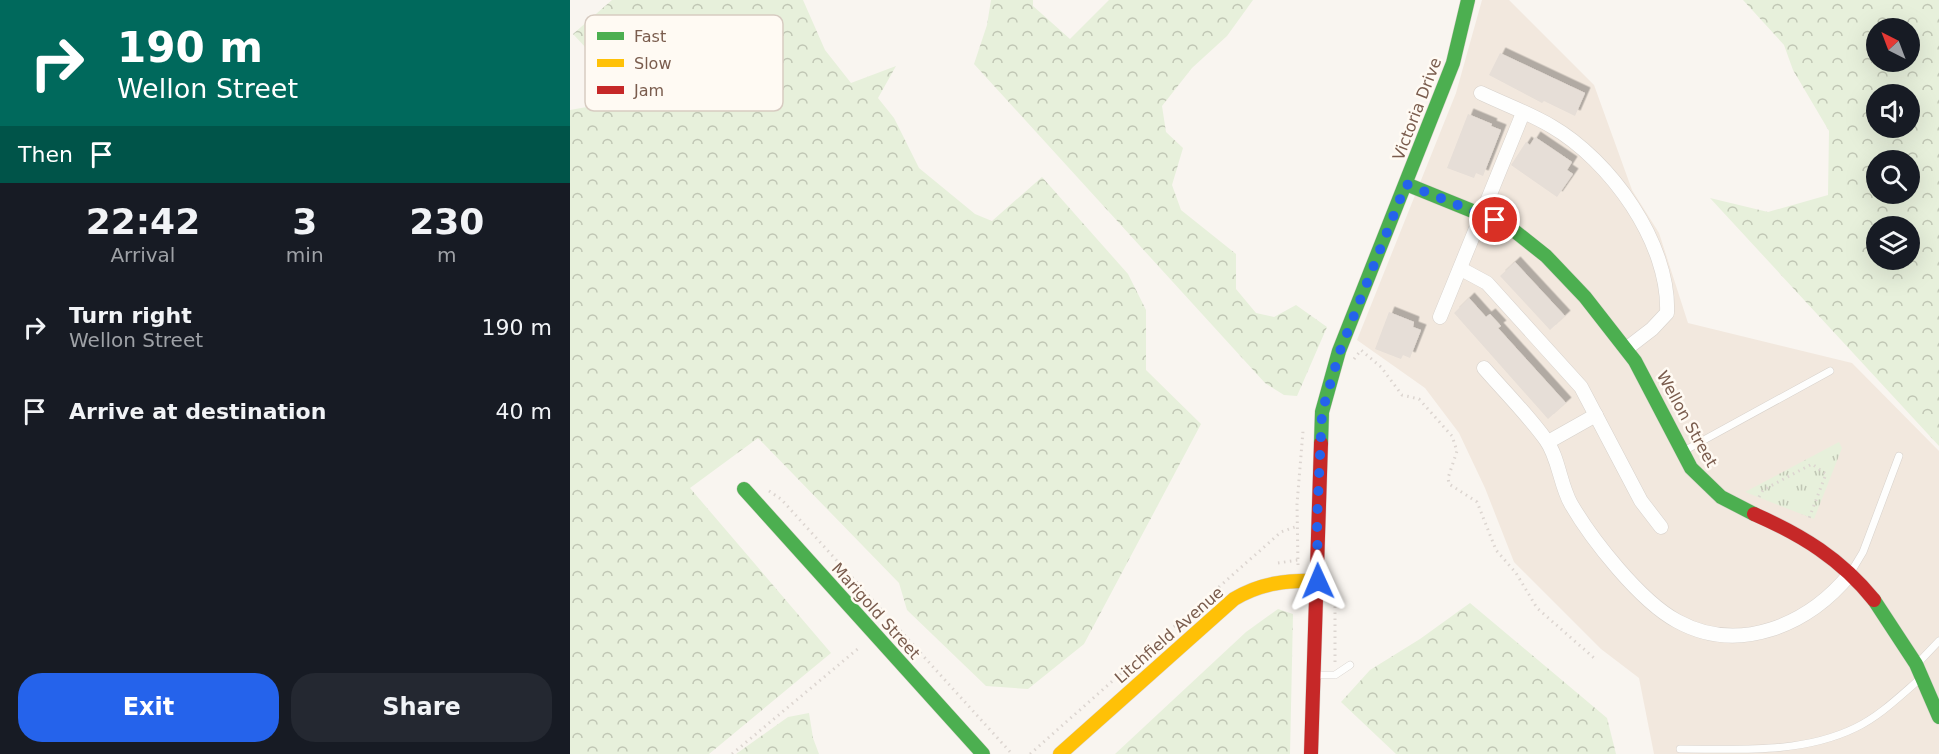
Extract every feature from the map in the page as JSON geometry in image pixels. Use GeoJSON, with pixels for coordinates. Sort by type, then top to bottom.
{"type":"FeatureCollection","features":[{"type":"Feature","properties":{"kind":"street","name":"Victoria Drive"},"geometry":{"type":"LineString","coordinates":[[1311,754],[1322,412],[1340,351],[1453,63],[1468,0]]}},
{"type":"Feature","properties":{"kind":"street"},"geometry":{"type":"LineString","coordinates":[[1481,93],[1552,126],[1581,146],[1605,171],[1649,233],[1660,267],[1667,313],[1652,329],[1626,349]]}},
{"type":"Feature","properties":{"kind":"street"},"geometry":{"type":"LineString","coordinates":[[1440,317],[1523,112]]}},
{"type":"Feature","properties":{"kind":"street","name":"Wellon Street"},"geometry":{"type":"LineString","coordinates":[[1406,184],[1509,226],[1532,242],[1596,310],[1626,349],[1645,377],[1682,452],[1701,480],[1730,505],[1813,543],[1850,574],[1878,606],[1920,671],[1939,717]]}},
{"type":"Feature","properties":{"kind":"street"},"geometry":{"type":"LineString","coordinates":[[1461,269],[1487,283],[1581,387],[1641,501],[1661,527]]}},
{"type":"Feature","properties":{"kind":"street"},"geometry":{"type":"LineString","coordinates":[[1484,368],[1548,442],[1569,501],[1594,541],[1611,561],[1676,621],[1711,633],[1731,636],[1760,634],[1786,626],[1811,612],[1834,594],[1850,574]]}},
{"type":"Feature","properties":{"kind":"street"},"geometry":{"type":"LineString","coordinates":[[1548,442],[1596,415]]}},
{"type":"Feature","properties":{"kind":"street","name":"Marigold Street"},"geometry":{"type":"LineString","coordinates":[[744,489],[983,754]]}},
{"type":"Feature","properties":{"kind":"street","name":"Litchfield Avenue"},"geometry":{"type":"LineString","coordinates":[[1060,754],[1234,599],[1255,586],[1285,579],[1318,581]]}},
{"type":"Feature","properties":{"kind":"lane"},"geometry":{"type":"LineString","coordinates":[[1682,452],[1830,370]]}},
{"type":"Feature","properties":{"kind":"lane"},"geometry":{"type":"LineString","coordinates":[[1850,574],[1863,552],[1899,456]]}},
{"type":"Feature","properties":{"kind":"lane"},"geometry":{"type":"LineString","coordinates":[[1680,749],[1774,749],[1828,739],[1856,728],[1888,706],[1920,671],[1939,641]]}},
{"type":"Feature","properties":{"kind":"lane"},"geometry":{"type":"LineString","coordinates":[[1314,675],[1335,675],[1350,664]]}},
{"type":"Feature","properties":{"kind":"path"},"geometry":{"type":"LineString","coordinates":[[1361,350],[1381,367],[1402,395],[1419,399],[1452,436],[1457,451],[1448,478],[1449,484],[1477,502],[1496,550],[1516,573],[1537,608],[1594,658]]}},
{"type":"Feature","properties":{"kind":"path"},"geometry":{"type":"LineString","coordinates":[[1298,566],[1300,450]]}},
{"type":"Feature","properties":{"kind":"path"},"geometry":{"type":"LineString","coordinates":[[1758,499],[1763,490],[1812,464],[1826,474],[1808,521]]}},
{"type":"Feature","properties":{"kind":"path"},"geometry":{"type":"LineString","coordinates":[[767,490],[781,499],[895,621],[1012,754]]}},
{"type":"Feature","properties":{"kind":"path"},"geometry":{"type":"LineString","coordinates":[[1030,754],[1281,532],[1298,526]]}},
{"type":"Feature","properties":{"kind":"path"},"geometry":{"type":"LineString","coordinates":[[1286,562],[1298,560]]}},
{"type":"Feature","properties":{"kind":"path"},"geometry":{"type":"LineString","coordinates":[[732,754],[860,647]]}},
{"type":"Feature","properties":{"kind":"shaded area"},"geometry":{"type":"Polygon","coordinates":[[[1482,0],[1509,0],[1594,85],[1632,190],[1659,233],[1688,323],[1852,363],[1939,451],[1939,754],[1654,754],[1639,678],[1601,649],[1514,562],[1485,488],[1459,433],[1425,388],[1357,340],[1456,93],[1482,0]]]}},
{"type":"Feature","properties":{"kind":"green space"},"geometry":{"type":"Polygon","coordinates":[[[612,0],[803,0],[825,50],[851,83],[896,66],[878,98],[894,118],[919,168],[975,214],[992,221],[1042,177],[1128,274],[1146,310],[1146,370],[1201,424],[1084,644],[1028,689],[986,686],[907,610],[899,583],[758,438],[690,488],[831,653],[709,754],[570,754],[570,110],[585,107],[585,111],[783,111],[783,15],[595,15],[612,0]]]}},
{"type":"Feature","properties":{"kind":"green space"},"geometry":{"type":"Polygon","coordinates":[[[991,0],[1033,0],[1033,6],[1070,39],[1109,0],[1253,0],[1227,36],[1192,68],[1162,106],[1166,132],[1183,148],[1172,185],[1181,210],[1236,254],[1236,289],[1256,313],[1274,317],[1296,305],[1327,327],[1297,396],[1284,395],[1265,383],[974,64],[987,25],[991,0]]]}},
{"type":"Feature","properties":{"kind":"green space"},"geometry":{"type":"Polygon","coordinates":[[[1743,0],[1939,0],[1939,446],[1710,198],[1768,212],[1828,195],[1829,131],[1793,70],[1784,45],[1743,0]]]}},
{"type":"Feature","properties":{"kind":"green space"},"geometry":{"type":"Polygon","coordinates":[[[585,24],[585,47],[573,34],[585,24]]]}},
{"type":"Feature","properties":{"kind":"green space"},"geometry":{"type":"Polygon","coordinates":[[[1839,442],[1842,448],[1814,519],[1745,492],[1839,442]]]}},
{"type":"Feature","properties":{"kind":"green space"},"geometry":{"type":"Polygon","coordinates":[[[1470,603],[1607,718],[1616,754],[1396,754],[1341,702],[1370,670],[1420,639],[1470,603]]]}},
{"type":"Feature","properties":{"kind":"green space"},"geometry":{"type":"Polygon","coordinates":[[[1278,609],[1293,614],[1290,754],[1115,754],[1246,632],[1278,609]]]}},
{"type":"Feature","properties":{"kind":"green space"},"geometry":{"type":"Polygon","coordinates":[[[809,713],[813,738],[819,754],[736,754],[788,717],[809,713]]]}},
{"type":"Feature","properties":{"kind":"building"},"geometry":{"type":"Polygon","coordinates":[[[1500,53],[1585,93],[1575,116],[1544,101],[1542,103],[1489,75],[1500,53]]]}},
{"type":"Feature","properties":{"kind":"building"},"geometry":{"type":"Polygon","coordinates":[[[1468,114],[1501,130],[1483,176],[1476,173],[1474,178],[1447,168],[1468,114]]]}},
{"type":"Feature","properties":{"kind":"building"},"geometry":{"type":"Polygon","coordinates":[[[1535,137],[1572,162],[1567,170],[1573,174],[1557,197],[1511,165],[1526,142],[1530,145],[1535,137]]]}},
{"type":"Feature","properties":{"kind":"building"},"geometry":{"type":"Polygon","coordinates":[[[1515,262],[1565,316],[1550,330],[1500,276],[1515,262]]]}},
{"type":"Feature","properties":{"kind":"building"},"geometry":{"type":"Polygon","coordinates":[[[1469,298],[1486,317],[1490,314],[1501,326],[1498,328],[1566,403],[1548,419],[1454,313],[1469,298]]]}},
{"type":"Feature","properties":{"kind":"building"},"geometry":{"type":"Polygon","coordinates":[[[1389,312],[1414,322],[1413,327],[1421,330],[1410,358],[1403,355],[1401,359],[1375,349],[1389,312]]]}},
{"type":"Feature","properties":{"kind":"traffic: fast"},"geometry":{"type":"LineString","coordinates":[[1321,443],[1322,412],[1339,351],[1453,63],[1468,0]]}},
{"type":"Feature","properties":{"kind":"traffic: fast"},"geometry":{"type":"LineString","coordinates":[[1406,184],[1507,225],[1546,256],[1585,297],[1635,361],[1691,468],[1721,497],[1754,514]]}},
{"type":"Feature","properties":{"kind":"traffic: fast"},"geometry":{"type":"LineString","coordinates":[[744,489],[983,754]]}},
{"type":"Feature","properties":{"kind":"traffic: fast"},"geometry":{"type":"LineString","coordinates":[[1874,600],[1916,664],[1939,717]]}},
{"type":"Feature","properties":{"kind":"traffic: slow"},"geometry":{"type":"LineString","coordinates":[[1060,754],[1234,599],[1264,586],[1296,581],[1318,581]]}},
{"type":"Feature","properties":{"kind":"traffic: jam"},"geometry":{"type":"LineString","coordinates":[[1311,754],[1321,443]]}},
{"type":"Feature","properties":{"kind":"traffic: jam"},"geometry":{"type":"LineString","coordinates":[[1754,514],[1804,540],[1834,560],[1874,600]]}},
{"type":"Feature","properties":{"kind":"route"},"geometry":{"type":"LineString","coordinates":[[1318,581],[1317,521],[1322,412],[1340,351],[1406,184],[1495,220]]}}]}
